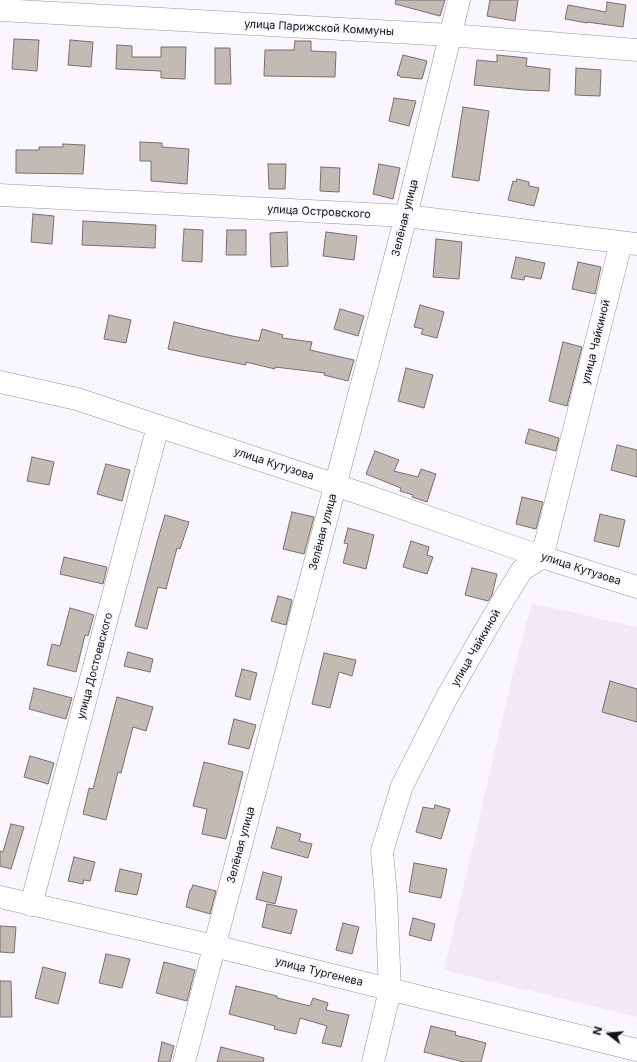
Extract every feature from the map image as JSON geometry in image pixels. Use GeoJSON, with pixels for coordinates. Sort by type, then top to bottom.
{"type":"FeatureCollection","features":[{"type":"Feature","properties":{"kind":"street","name":"Зелёная улица"},"geometry":{"type":"LineString","coordinates":[[184,1062],[406,216],[459,0]]}},
{"type":"Feature","properties":{"kind":"street","name":"улица Парижской Коммуны"},"geometry":{"type":"LineString","coordinates":[[0,10],[450,35],[637,50]]}},
{"type":"Feature","properties":{"kind":"street","name":"улица Островского"},"geometry":{"type":"LineString","coordinates":[[0,195],[406,216],[629,244]]}},
{"type":"Feature","properties":{"kind":"street","name":"улица Чайкиной"},"geometry":{"type":"LineString","coordinates":[[373,1062],[390,990],[386,896],[382,850],[402,786],[448,697],[492,617],[522,570],[542,557],[629,244]]}},
{"type":"Feature","properties":{"kind":"street","name":"улица Кутузова"},"geometry":{"type":"LineString","coordinates":[[0,382],[77,399],[336,485],[542,557],[637,587]]}},
{"type":"Feature","properties":{"kind":"street","name":"улица Достоевского"},"geometry":{"type":"LineString","coordinates":[[31,905],[158,426]]}},
{"type":"Feature","properties":{"kind":"street","name":"улица Тургенева"},"geometry":{"type":"LineString","coordinates":[[0,897],[214,946],[637,1050]]}},
{"type":"Feature","properties":{"kind":"shaded area"},"geometry":{"type":"Polygon","coordinates":[[[532,603],[637,627],[637,1017],[444,970],[512,677],[532,603]]]}},
{"type":"Feature","properties":{"kind":"building"},"geometry":{"type":"Polygon","coordinates":[[[396,0],[445,0],[440,16],[395,4],[396,0]]]}},
{"type":"Feature","properties":{"kind":"building"},"geometry":{"type":"Polygon","coordinates":[[[490,0],[518,0],[515,21],[487,16],[490,0]]]}},
{"type":"Feature","properties":{"kind":"building"},"geometry":{"type":"Polygon","coordinates":[[[607,2],[626,5],[623,27],[565,19],[568,5],[606,12],[607,2]]]}},
{"type":"Feature","properties":{"kind":"building"},"geometry":{"type":"Polygon","coordinates":[[[14,39],[39,40],[37,71],[12,69],[14,39]]]}},
{"type":"Feature","properties":{"kind":"building"},"geometry":{"type":"Polygon","coordinates":[[[70,40],[93,42],[91,67],[68,65],[70,40]]]}},
{"type":"Feature","properties":{"kind":"building"},"geometry":{"type":"Polygon","coordinates":[[[295,41],[311,41],[311,51],[336,52],[335,77],[264,76],[265,50],[294,50],[295,41]]]}},
{"type":"Feature","properties":{"kind":"building"},"geometry":{"type":"Polygon","coordinates":[[[117,45],[132,46],[132,57],[161,57],[161,47],[186,47],[185,79],[161,78],[161,71],[116,69],[117,45]]]}},
{"type":"Feature","properties":{"kind":"building"},"geometry":{"type":"Polygon","coordinates":[[[215,48],[230,48],[231,84],[215,84],[215,48]]]}},
{"type":"Feature","properties":{"kind":"building"},"geometry":{"type":"Polygon","coordinates":[[[403,55],[427,61],[422,79],[400,77],[397,75],[403,55]]]}},
{"type":"Feature","properties":{"kind":"building"},"geometry":{"type":"Polygon","coordinates":[[[497,55],[527,58],[526,66],[550,69],[549,91],[474,85],[477,60],[497,62],[497,55]]]}},
{"type":"Feature","properties":{"kind":"building"},"geometry":{"type":"Polygon","coordinates":[[[576,68],[601,70],[600,96],[575,95],[576,68]]]}},
{"type":"Feature","properties":{"kind":"building"},"geometry":{"type":"Polygon","coordinates":[[[394,98],[416,101],[409,126],[389,121],[394,98]]]}},
{"type":"Feature","properties":{"kind":"building"},"geometry":{"type":"Polygon","coordinates":[[[463,107],[489,111],[479,181],[452,177],[463,107]]]}},
{"type":"Feature","properties":{"kind":"building"},"geometry":{"type":"Polygon","coordinates":[[[140,142],[162,143],[162,147],[189,149],[187,184],[151,181],[151,161],[140,161],[140,142]]]}},
{"type":"Feature","properties":{"kind":"building"},"geometry":{"type":"Polygon","coordinates":[[[63,144],[85,145],[83,174],[16,173],[16,150],[39,150],[39,147],[63,147],[63,144]]]}},
{"type":"Feature","properties":{"kind":"building"},"geometry":{"type":"Polygon","coordinates":[[[268,164],[286,164],[285,189],[269,189],[268,164]]]}},
{"type":"Feature","properties":{"kind":"building"},"geometry":{"type":"Polygon","coordinates":[[[379,164],[400,168],[393,199],[373,194],[379,164]]]}},
{"type":"Feature","properties":{"kind":"building"},"geometry":{"type":"Polygon","coordinates":[[[321,167],[340,168],[339,192],[320,191],[321,167]]]}},
{"type":"Feature","properties":{"kind":"building"},"geometry":{"type":"Polygon","coordinates":[[[517,179],[529,182],[529,186],[539,188],[534,206],[508,200],[513,181],[516,182],[517,179]]]}},
{"type":"Feature","properties":{"kind":"building"},"geometry":{"type":"Polygon","coordinates":[[[33,214],[54,216],[52,244],[31,242],[33,214]]]}},
{"type":"Feature","properties":{"kind":"building"},"geometry":{"type":"Polygon","coordinates":[[[83,221],[156,225],[155,248],[82,245],[83,221]]]}},
{"type":"Feature","properties":{"kind":"building"},"geometry":{"type":"Polygon","coordinates":[[[184,229],[203,230],[202,262],[182,261],[184,229]]]}},
{"type":"Feature","properties":{"kind":"building"},"geometry":{"type":"Polygon","coordinates":[[[227,230],[246,230],[246,255],[226,255],[227,230]]]}},
{"type":"Feature","properties":{"kind":"building"},"geometry":{"type":"Polygon","coordinates":[[[287,232],[288,266],[271,267],[270,233],[287,232]]]}},
{"type":"Feature","properties":{"kind":"building"},"geometry":{"type":"Polygon","coordinates":[[[326,232],[357,236],[354,260],[323,256],[326,232]]]}},
{"type":"Feature","properties":{"kind":"building"},"geometry":{"type":"Polygon","coordinates":[[[436,239],[462,242],[459,279],[433,277],[436,239]]]}},
{"type":"Feature","properties":{"kind":"building"},"geometry":{"type":"Polygon","coordinates":[[[516,257],[545,263],[541,279],[525,276],[524,280],[511,278],[516,257]]]}},
{"type":"Feature","properties":{"kind":"building"},"geometry":{"type":"Polygon","coordinates":[[[578,262],[601,267],[595,294],[572,289],[578,262]]]}},
{"type":"Feature","properties":{"kind":"building"},"geometry":{"type":"Polygon","coordinates":[[[420,305],[444,312],[437,338],[421,334],[423,329],[414,327],[420,305]]]}},
{"type":"Feature","properties":{"kind":"building"},"geometry":{"type":"Polygon","coordinates":[[[340,309],[364,316],[358,336],[334,329],[340,309]]]}},
{"type":"Feature","properties":{"kind":"building"},"geometry":{"type":"Polygon","coordinates":[[[109,315],[131,320],[126,343],[104,339],[109,315]]]}},
{"type":"Feature","properties":{"kind":"building"},"geometry":{"type":"Polygon","coordinates":[[[174,322],[259,341],[262,329],[283,335],[282,338],[312,342],[310,350],[354,360],[348,381],[324,375],[325,373],[275,367],[275,369],[246,362],[246,365],[200,356],[168,349],[174,322]]]}},
{"type":"Feature","properties":{"kind":"building"},"geometry":{"type":"Polygon","coordinates":[[[563,342],[582,347],[567,406],[549,401],[563,342]]]}},
{"type":"Feature","properties":{"kind":"building"},"geometry":{"type":"Polygon","coordinates":[[[406,368],[433,375],[424,408],[398,401],[406,368]]]}},
{"type":"Feature","properties":{"kind":"building"},"geometry":{"type":"Polygon","coordinates":[[[529,429],[559,438],[556,451],[525,443],[529,429]]]}},
{"type":"Feature","properties":{"kind":"building"},"geometry":{"type":"Polygon","coordinates":[[[617,445],[637,450],[637,477],[611,470],[617,445]]]}},
{"type":"Feature","properties":{"kind":"building"},"geometry":{"type":"Polygon","coordinates":[[[375,451],[399,460],[394,471],[418,477],[421,469],[436,474],[427,502],[412,497],[413,495],[400,491],[401,488],[366,474],[375,451]]]}},
{"type":"Feature","properties":{"kind":"building"},"geometry":{"type":"Polygon","coordinates":[[[32,457],[54,462],[49,485],[27,481],[32,457]]]}},
{"type":"Feature","properties":{"kind":"building"},"geometry":{"type":"Polygon","coordinates":[[[106,464],[130,470],[122,501],[97,494],[106,464]]]}},
{"type":"Feature","properties":{"kind":"building"},"geometry":{"type":"Polygon","coordinates":[[[522,497],[543,502],[536,529],[516,524],[522,497]]]}},
{"type":"Feature","properties":{"kind":"building"},"geometry":{"type":"Polygon","coordinates":[[[292,512],[314,517],[304,554],[283,549],[292,512]]]}},
{"type":"Feature","properties":{"kind":"building"},"geometry":{"type":"Polygon","coordinates":[[[600,514],[625,520],[619,547],[594,541],[600,514]]]}},
{"type":"Feature","properties":{"kind":"building"},"geometry":{"type":"Polygon","coordinates":[[[165,515],[189,522],[180,549],[177,548],[166,589],[158,587],[147,629],[135,626],[165,515]]]}},
{"type":"Feature","properties":{"kind":"building"},"geometry":{"type":"Polygon","coordinates":[[[348,528],[374,535],[366,569],[343,563],[348,544],[344,543],[348,528]]]}},
{"type":"Feature","properties":{"kind":"building"},"geometry":{"type":"Polygon","coordinates":[[[411,541],[429,547],[427,555],[433,557],[427,574],[403,567],[411,541]]]}},
{"type":"Feature","properties":{"kind":"building"},"geometry":{"type":"Polygon","coordinates":[[[64,557],[107,567],[103,584],[60,574],[64,557]]]}},
{"type":"Feature","properties":{"kind":"building"},"geometry":{"type":"Polygon","coordinates":[[[472,568],[497,574],[492,595],[488,601],[465,595],[472,568]]]}},
{"type":"Feature","properties":{"kind":"building"},"geometry":{"type":"Polygon","coordinates":[[[278,596],[292,600],[286,625],[271,621],[278,596]]]}},
{"type":"Feature","properties":{"kind":"building"},"geometry":{"type":"Polygon","coordinates":[[[70,608],[94,615],[88,636],[85,635],[76,672],[47,665],[52,644],[60,646],[70,608]]]}},
{"type":"Feature","properties":{"kind":"building"},"geometry":{"type":"Polygon","coordinates":[[[128,652],[153,659],[150,672],[124,666],[128,652]]]}},
{"type":"Feature","properties":{"kind":"building"},"geometry":{"type":"Polygon","coordinates":[[[324,653],[356,660],[352,676],[339,672],[330,708],[312,704],[324,653]]]}},
{"type":"Feature","properties":{"kind":"building"},"geometry":{"type":"Polygon","coordinates":[[[242,669],[257,673],[250,700],[235,696],[242,669]]]}},
{"type":"Feature","properties":{"kind":"building"},"geometry":{"type":"Polygon","coordinates":[[[610,681],[637,689],[637,722],[602,712],[610,681]]]}},
{"type":"Feature","properties":{"kind":"building"},"geometry":{"type":"Polygon","coordinates":[[[34,688],[72,698],[66,719],[29,709],[34,688]]]}},
{"type":"Feature","properties":{"kind":"building"},"geometry":{"type":"Polygon","coordinates":[[[117,697],[153,707],[146,731],[133,727],[121,773],[118,772],[106,820],[83,814],[89,788],[93,789],[117,697]]]}},
{"type":"Feature","properties":{"kind":"building"},"geometry":{"type":"Polygon","coordinates":[[[234,719],[256,725],[249,749],[228,744],[234,719]]]}},
{"type":"Feature","properties":{"kind":"building"},"geometry":{"type":"Polygon","coordinates":[[[30,756],[54,763],[48,784],[24,777],[30,756]]]}},
{"type":"Feature","properties":{"kind":"building"},"geometry":{"type":"Polygon","coordinates":[[[204,762],[243,772],[226,839],[202,834],[207,809],[193,806],[204,762]]]}},
{"type":"Feature","properties":{"kind":"building"},"geometry":{"type":"Polygon","coordinates":[[[435,805],[450,809],[441,839],[416,832],[423,807],[434,809],[435,805]]]}},
{"type":"Feature","properties":{"kind":"building"},"geometry":{"type":"Polygon","coordinates":[[[11,824],[24,827],[11,869],[0,866],[0,851],[3,852],[11,824]]]}},
{"type":"Feature","properties":{"kind":"building"},"geometry":{"type":"Polygon","coordinates":[[[277,827],[301,834],[299,841],[312,844],[308,858],[271,848],[277,827]]]}},
{"type":"Feature","properties":{"kind":"building"},"geometry":{"type":"Polygon","coordinates":[[[74,857],[95,862],[90,881],[84,880],[83,884],[68,881],[74,857]]]}},
{"type":"Feature","properties":{"kind":"building"},"geometry":{"type":"Polygon","coordinates":[[[414,863],[447,869],[441,898],[409,892],[414,863]]]}},
{"type":"Feature","properties":{"kind":"building"},"geometry":{"type":"Polygon","coordinates":[[[120,869],[142,874],[137,895],[115,891],[120,869]]]}},
{"type":"Feature","properties":{"kind":"building"},"geometry":{"type":"Polygon","coordinates":[[[263,872],[282,877],[275,904],[256,899],[263,872]]]}},
{"type":"Feature","properties":{"kind":"building"},"geometry":{"type":"Polygon","coordinates":[[[193,885],[216,891],[210,914],[186,907],[190,890],[193,885]]]}},
{"type":"Feature","properties":{"kind":"building"},"geometry":{"type":"Polygon","coordinates":[[[267,904],[297,910],[291,934],[262,927],[267,904]]]}},
{"type":"Feature","properties":{"kind":"building"},"geometry":{"type":"Polygon","coordinates":[[[413,918],[435,924],[431,941],[409,935],[413,918]]]}},
{"type":"Feature","properties":{"kind":"building"},"geometry":{"type":"Polygon","coordinates":[[[343,923],[359,927],[352,954],[336,950],[343,923]]]}},
{"type":"Feature","properties":{"kind":"building"},"geometry":{"type":"Polygon","coordinates":[[[0,926],[16,927],[14,953],[0,952],[0,926]]]}},
{"type":"Feature","properties":{"kind":"building"},"geometry":{"type":"Polygon","coordinates":[[[106,954],[130,959],[122,988],[99,983],[106,954]]]}},
{"type":"Feature","properties":{"kind":"building"},"geometry":{"type":"Polygon","coordinates":[[[164,962],[195,970],[187,1001],[156,993],[164,962]]]}},
{"type":"Feature","properties":{"kind":"building"},"geometry":{"type":"Polygon","coordinates":[[[43,967],[66,973],[58,1004],[35,998],[43,967]]]}},
{"type":"Feature","properties":{"kind":"building"},"geometry":{"type":"Polygon","coordinates":[[[0,981],[11,981],[12,1017],[0,1017],[0,981]]]}},
{"type":"Feature","properties":{"kind":"building"},"geometry":{"type":"Polygon","coordinates":[[[236,986],[310,1006],[313,998],[328,1003],[326,1010],[349,1015],[341,1047],[322,1043],[327,1026],[300,1018],[296,1034],[274,1029],[275,1026],[229,1014],[236,986]]]}},
{"type":"Feature","properties":{"kind":"building"},"geometry":{"type":"Polygon","coordinates":[[[431,1026],[456,1032],[455,1035],[486,1043],[481,1062],[464,1062],[424,1052],[431,1026]]]}},
{"type":"Feature","properties":{"kind":"building"},"geometry":{"type":"Polygon","coordinates":[[[162,1042],[174,1046],[170,1062],[158,1062],[162,1042]]]}},
{"type":"Feature","properties":{"kind":"building"},"geometry":{"type":"Polygon","coordinates":[[[221,1047],[264,1058],[263,1062],[217,1062],[221,1047]]]}}]}
